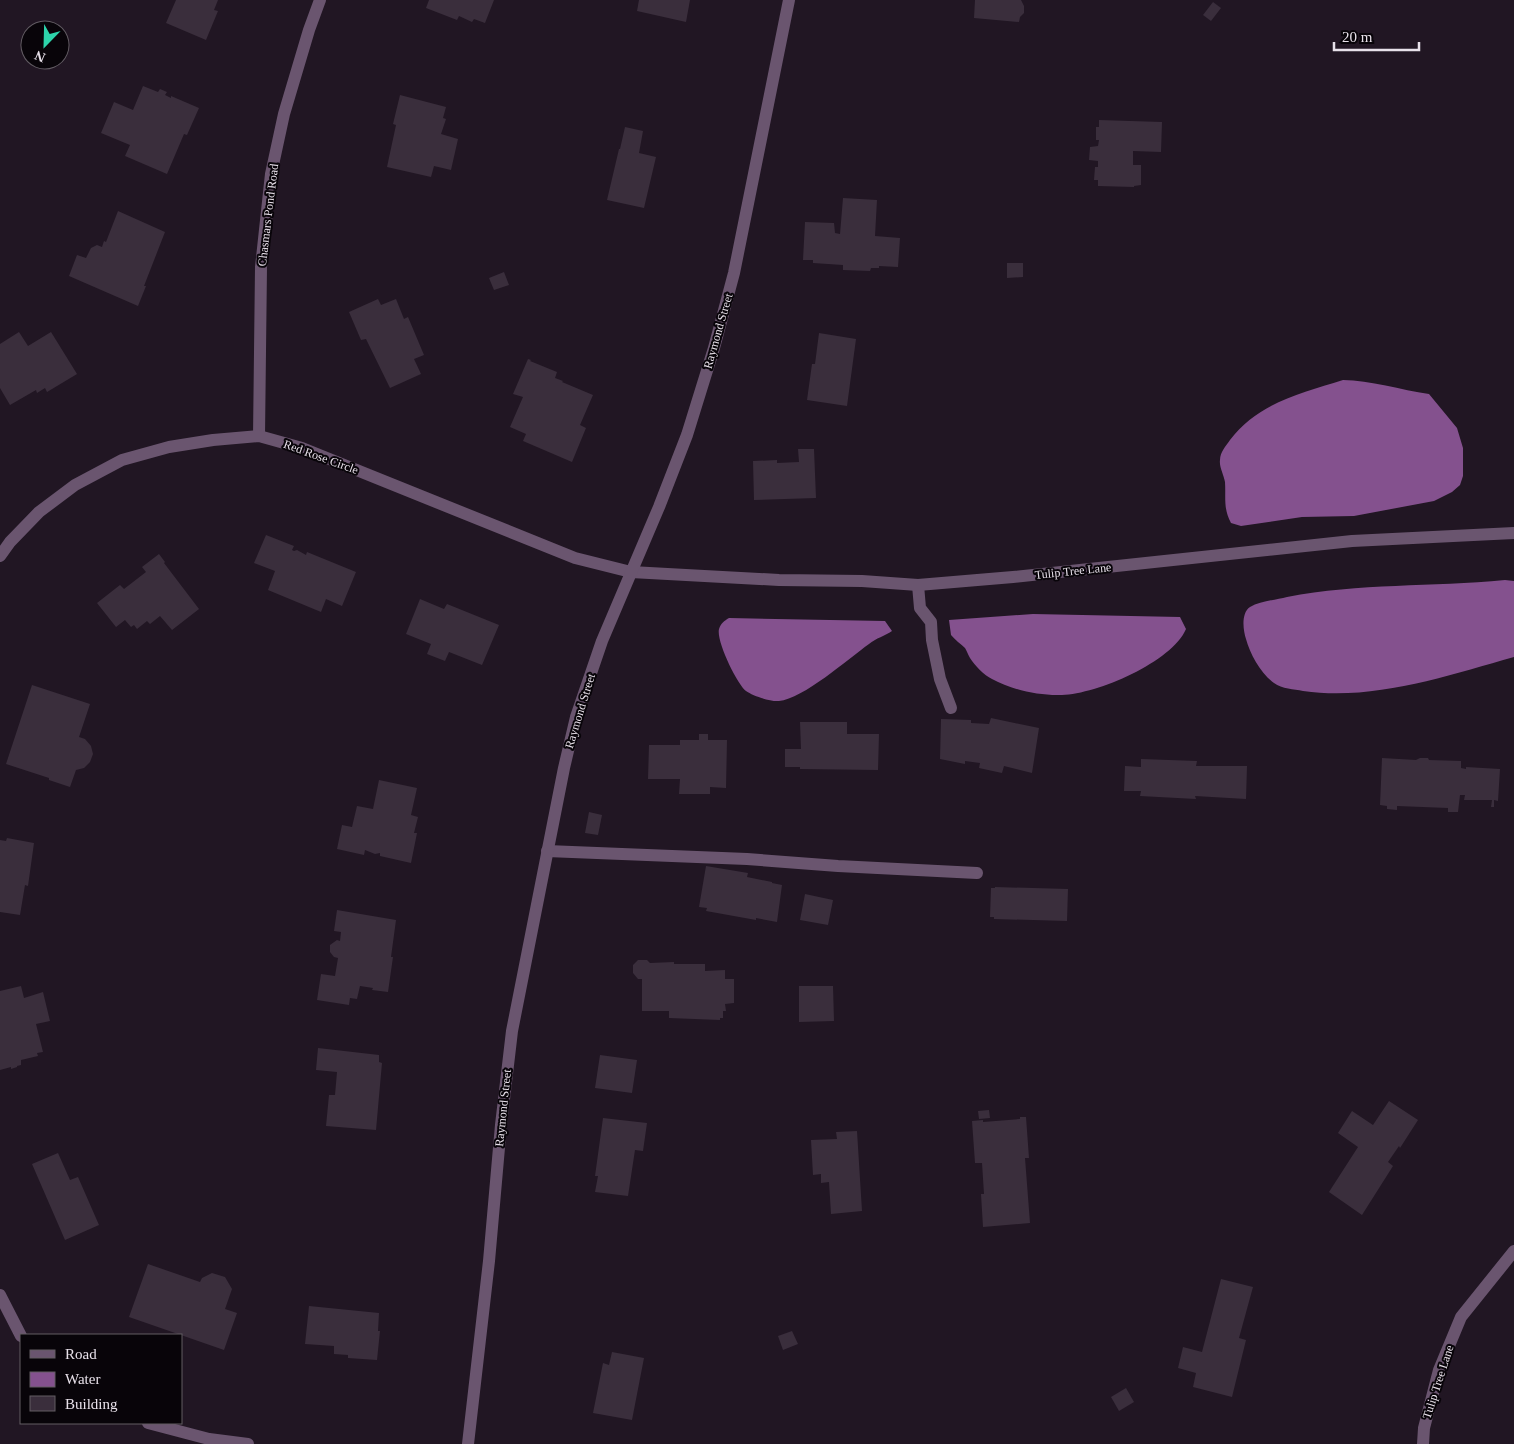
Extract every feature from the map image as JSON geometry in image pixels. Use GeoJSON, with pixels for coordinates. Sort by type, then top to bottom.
{"type":"FeatureCollection","features":[{"type":"Feature","properties":{"kind":"street","name":"Chasmars Pond Road"},"geometry":{"type":"LineString","coordinates":[[259,436],[261,267],[272,174],[284,114],[320,0]]}},
{"type":"Feature","properties":{"kind":"street","name":"Raymond Street"},"geometry":{"type":"LineString","coordinates":[[468,1444],[489,1262],[501,1125],[512,1031],[564,768],[576,717],[602,641],[687,435],[714,348],[734,273],[788,0]]}},
{"type":"Feature","properties":{"kind":"street","name":"Red Rose Circle"},"geometry":{"type":"LineString","coordinates":[[0,556],[10,542],[38,512],[75,485],[122,460],[169,447],[213,440],[259,436],[302,448],[575,558],[631,572]]}},
{"type":"Feature","properties":{"kind":"street","name":"Tulip Tree Lane"},"geometry":{"type":"LineString","coordinates":[[631,572],[918,585],[1013,578],[1352,541],[1514,533]]}},
{"type":"Feature","properties":{"kind":"street"},"geometry":{"type":"LineString","coordinates":[[918,585],[920,608],[930,622],[940,679],[951,708]]}},
{"type":"Feature","properties":{"kind":"street"},"geometry":{"type":"LineString","coordinates":[[547,851],[747,859],[977,873]]}},
{"type":"Feature","properties":{"kind":"street","name":"Tulip Tree Lane"},"geometry":{"type":"LineString","coordinates":[[1423,1444],[1424,1428],[1440,1370],[1460,1318],[1514,1251]]}},
{"type":"Feature","properties":{"kind":"street"},"geometry":{"type":"LineString","coordinates":[[0,1295],[20,1334]]}},
{"type":"Feature","properties":{"kind":"street"},"geometry":{"type":"LineString","coordinates":[[152,1424],[209,1439],[248,1444]]}},
{"type":"Feature","properties":{"kind":"water"},"geometry":{"type":"Polygon","coordinates":[[[1343,380],[1375,383],[1429,394],[1457,428],[1463,448],[1463,476],[1460,485],[1452,492],[1434,501],[1354,516],[1302,517],[1241,526],[1231,523],[1226,508],[1225,482],[1220,463],[1222,452],[1230,440],[1241,427],[1267,408],[1296,395],[1343,380]]]}},
{"type":"Feature","properties":{"kind":"water"},"geometry":{"type":"Polygon","coordinates":[[[1514,581],[1514,657],[1410,685],[1356,693],[1330,693],[1284,688],[1274,683],[1260,669],[1250,651],[1245,635],[1244,622],[1247,610],[1254,605],[1268,601],[1341,589],[1514,581]]]}},
{"type":"Feature","properties":{"kind":"water"},"geometry":{"type":"Polygon","coordinates":[[[1033,614],[1180,617],[1186,629],[1178,641],[1166,653],[1132,674],[1094,689],[1062,695],[1026,691],[992,679],[977,667],[965,648],[951,635],[949,620],[1033,614]]]}},
{"type":"Feature","properties":{"kind":"water"},"geometry":{"type":"Polygon","coordinates":[[[729,618],[885,621],[892,631],[872,642],[812,686],[789,699],[776,701],[753,695],[742,687],[724,652],[719,635],[721,625],[729,618]]]}},
{"type":"Feature","properties":{"kind":"building"},"geometry":{"type":"Polygon","coordinates":[[[176,0],[218,0],[214,10],[218,11],[206,40],[166,23],[176,0]]]}},
{"type":"Feature","properties":{"kind":"building"},"geometry":{"type":"Polygon","coordinates":[[[429,0],[494,0],[485,23],[474,19],[472,22],[459,16],[457,20],[426,8],[429,0]]]}},
{"type":"Feature","properties":{"kind":"building"},"geometry":{"type":"Polygon","coordinates":[[[639,0],[690,0],[686,22],[637,11],[639,0]]]}},
{"type":"Feature","properties":{"kind":"building"},"geometry":{"type":"Polygon","coordinates":[[[975,0],[1021,0],[1024,6],[1024,13],[1020,17],[1019,22],[974,18],[975,0]]]}},
{"type":"Feature","properties":{"kind":"building"},"geometry":{"type":"Polygon","coordinates":[[[1213,2],[1221,8],[1211,21],[1203,15],[1213,2]]]}},
{"type":"Feature","properties":{"kind":"building"},"geometry":{"type":"Polygon","coordinates":[[[143,86],[158,92],[160,89],[167,92],[165,95],[171,98],[171,96],[199,108],[187,135],[184,134],[167,174],[125,156],[130,145],[101,133],[114,102],[133,110],[143,86]]]}},
{"type":"Feature","properties":{"kind":"building"},"geometry":{"type":"Polygon","coordinates":[[[400,95],[446,107],[443,118],[446,119],[441,134],[458,139],[451,170],[434,166],[431,177],[387,167],[396,125],[393,124],[400,95]]]}},
{"type":"Feature","properties":{"kind":"building"},"geometry":{"type":"Polygon","coordinates":[[[1099,120],[1162,122],[1161,152],[1133,151],[1133,165],[1141,165],[1141,185],[1134,187],[1098,186],[1098,180],[1094,180],[1095,167],[1098,167],[1098,161],[1089,160],[1090,147],[1098,146],[1099,140],[1096,140],[1096,127],[1099,127],[1099,120]]]}},
{"type":"Feature","properties":{"kind":"building"},"geometry":{"type":"Polygon","coordinates":[[[625,127],[643,131],[639,153],[656,157],[644,208],[607,200],[625,127]]]}},
{"type":"Feature","properties":{"kind":"building"},"geometry":{"type":"Polygon","coordinates":[[[843,198],[877,200],[875,236],[900,238],[898,267],[879,266],[879,268],[871,268],[870,271],[843,270],[843,265],[813,263],[813,260],[803,260],[805,222],[834,223],[835,233],[840,234],[843,198]]]}},
{"type":"Feature","properties":{"kind":"building"},"geometry":{"type":"Polygon","coordinates":[[[118,211],[165,232],[138,306],[69,276],[77,255],[86,258],[91,248],[97,245],[102,247],[104,241],[106,242],[118,211]]]}},
{"type":"Feature","properties":{"kind":"building"},"geometry":{"type":"Polygon","coordinates":[[[1007,263],[1023,263],[1023,277],[1007,278],[1007,263]]]}},
{"type":"Feature","properties":{"kind":"building"},"geometry":{"type":"Polygon","coordinates":[[[504,272],[509,285],[494,290],[489,278],[504,272]]]}},
{"type":"Feature","properties":{"kind":"building"},"geometry":{"type":"Polygon","coordinates":[[[378,299],[381,305],[396,299],[404,319],[408,317],[424,355],[414,359],[421,374],[390,388],[366,339],[361,340],[349,312],[378,299]]]}},
{"type":"Feature","properties":{"kind":"building"},"geometry":{"type":"Polygon","coordinates":[[[19,332],[28,346],[51,332],[77,374],[47,392],[45,388],[37,393],[36,390],[10,405],[0,388],[0,344],[19,332]]]}},
{"type":"Feature","properties":{"kind":"building"},"geometry":{"type":"Polygon","coordinates":[[[819,333],[856,339],[847,406],[807,400],[812,364],[815,364],[819,333]]]}},
{"type":"Feature","properties":{"kind":"building"},"geometry":{"type":"Polygon","coordinates":[[[528,359],[557,372],[555,378],[562,382],[593,395],[580,425],[586,428],[572,462],[523,441],[526,434],[510,427],[523,397],[513,394],[528,359]]]}},
{"type":"Feature","properties":{"kind":"building"},"geometry":{"type":"Polygon","coordinates":[[[798,449],[814,449],[816,498],[754,500],[753,461],[777,460],[777,463],[799,462],[798,449]]]}},
{"type":"Feature","properties":{"kind":"building"},"geometry":{"type":"Polygon","coordinates":[[[266,535],[294,546],[292,550],[294,551],[297,550],[306,555],[307,552],[356,572],[342,606],[326,599],[321,612],[268,590],[275,571],[254,563],[266,535]]]}},
{"type":"Feature","properties":{"kind":"building"},"geometry":{"type":"Polygon","coordinates":[[[159,554],[199,609],[172,630],[160,616],[150,624],[147,621],[137,629],[134,625],[131,627],[125,620],[116,627],[97,603],[120,585],[124,589],[146,572],[142,567],[159,554]]]}},
{"type":"Feature","properties":{"kind":"building"},"geometry":{"type":"Polygon","coordinates":[[[420,599],[444,609],[447,604],[499,625],[482,665],[449,652],[445,661],[427,654],[431,644],[406,634],[420,599]]]}},
{"type":"Feature","properties":{"kind":"building"},"geometry":{"type":"Polygon","coordinates":[[[32,685],[90,704],[79,737],[85,739],[91,746],[93,754],[90,762],[84,768],[76,770],[70,787],[6,764],[32,685]]]}},
{"type":"Feature","properties":{"kind":"building"},"geometry":{"type":"Polygon","coordinates":[[[991,718],[1039,728],[1032,773],[1004,766],[1002,773],[979,768],[980,763],[965,761],[965,764],[940,759],[941,719],[971,720],[971,723],[989,724],[991,718]]]}},
{"type":"Feature","properties":{"kind":"building"},"geometry":{"type":"Polygon","coordinates":[[[800,722],[847,722],[847,734],[879,734],[878,770],[800,769],[800,767],[785,767],[785,749],[801,749],[800,722]]]}},
{"type":"Feature","properties":{"kind":"building"},"geometry":{"type":"Polygon","coordinates":[[[699,734],[708,734],[708,740],[727,740],[726,788],[710,787],[710,794],[679,794],[680,779],[648,779],[649,745],[680,745],[680,740],[699,740],[699,734]]]}},
{"type":"Feature","properties":{"kind":"building"},"geometry":{"type":"Polygon","coordinates":[[[1382,758],[1416,760],[1428,758],[1429,760],[1461,761],[1461,768],[1500,769],[1498,801],[1494,800],[1494,807],[1491,807],[1492,800],[1464,800],[1465,795],[1460,795],[1458,812],[1448,812],[1448,808],[1397,806],[1397,810],[1387,809],[1387,806],[1380,805],[1382,758]]]}},
{"type":"Feature","properties":{"kind":"building"},"geometry":{"type":"Polygon","coordinates":[[[1141,759],[1197,761],[1196,766],[1247,766],[1246,799],[1195,796],[1196,799],[1140,796],[1141,791],[1124,791],[1125,766],[1141,767],[1141,759]]]}},
{"type":"Feature","properties":{"kind":"building"},"geometry":{"type":"Polygon","coordinates":[[[379,780],[417,788],[411,815],[418,817],[414,833],[417,833],[411,863],[380,856],[380,853],[375,854],[365,850],[364,855],[337,849],[342,825],[352,827],[357,806],[373,809],[379,780]]]}},
{"type":"Feature","properties":{"kind":"building"},"geometry":{"type":"Polygon","coordinates":[[[589,812],[602,815],[598,835],[585,833],[589,812]]]}},
{"type":"Feature","properties":{"kind":"building"},"geometry":{"type":"Polygon","coordinates":[[[7,838],[34,843],[28,886],[25,885],[20,915],[0,912],[0,840],[6,841],[7,838]]]}},
{"type":"Feature","properties":{"kind":"building"},"geometry":{"type":"Polygon","coordinates":[[[706,866],[748,873],[747,877],[782,885],[777,922],[706,911],[707,908],[699,907],[706,866]]]}},
{"type":"Feature","properties":{"kind":"building"},"geometry":{"type":"Polygon","coordinates":[[[991,888],[1068,889],[1067,921],[994,919],[994,917],[990,917],[991,888]]]}},
{"type":"Feature","properties":{"kind":"building"},"geometry":{"type":"Polygon","coordinates":[[[805,894],[833,900],[828,925],[800,920],[805,894]]]}},
{"type":"Feature","properties":{"kind":"building"},"geometry":{"type":"Polygon","coordinates":[[[337,910],[396,920],[388,992],[360,986],[357,999],[350,998],[349,1005],[317,1000],[321,974],[335,976],[338,958],[334,957],[330,952],[330,945],[337,940],[340,941],[341,932],[334,931],[337,910]]]}},
{"type":"Feature","properties":{"kind":"building"},"geometry":{"type":"Polygon","coordinates":[[[638,960],[647,960],[650,963],[705,964],[705,971],[725,970],[725,979],[734,979],[734,1003],[725,1004],[726,1011],[723,1011],[723,1018],[720,1018],[720,1020],[669,1018],[669,1011],[642,1011],[642,979],[638,979],[633,973],[633,965],[638,960]]]}},
{"type":"Feature","properties":{"kind":"building"},"geometry":{"type":"Polygon","coordinates":[[[21,986],[24,998],[43,992],[50,1021],[36,1024],[43,1052],[37,1053],[38,1056],[21,1060],[21,1065],[17,1067],[0,1070],[0,991],[21,986]]]}},
{"type":"Feature","properties":{"kind":"building"},"geometry":{"type":"Polygon","coordinates":[[[799,986],[833,986],[834,1021],[799,1022],[799,986]]]}},
{"type":"Feature","properties":{"kind":"building"},"geometry":{"type":"Polygon","coordinates":[[[318,1048],[379,1055],[379,1062],[382,1063],[376,1130],[326,1126],[329,1095],[335,1095],[337,1072],[316,1070],[318,1048]]]}},
{"type":"Feature","properties":{"kind":"building"},"geometry":{"type":"Polygon","coordinates":[[[600,1055],[637,1060],[632,1093],[595,1088],[600,1055]]]}},
{"type":"Feature","properties":{"kind":"building"},"geometry":{"type":"Polygon","coordinates":[[[1389,1101],[1418,1120],[1400,1148],[1399,1146],[1388,1162],[1393,1166],[1362,1215],[1329,1192],[1358,1147],[1338,1133],[1352,1111],[1373,1125],[1389,1101]]]}},
{"type":"Feature","properties":{"kind":"building"},"geometry":{"type":"Polygon","coordinates":[[[989,1110],[990,1118],[979,1119],[978,1111],[989,1110]]]}},
{"type":"Feature","properties":{"kind":"building"},"geometry":{"type":"Polygon","coordinates":[[[1020,1117],[1026,1117],[1029,1158],[1025,1158],[1030,1223],[983,1227],[981,1194],[984,1194],[982,1163],[975,1163],[972,1121],[1020,1119],[1020,1117]]]}},
{"type":"Feature","properties":{"kind":"building"},"geometry":{"type":"Polygon","coordinates":[[[603,1118],[647,1123],[643,1151],[635,1150],[628,1196],[595,1192],[598,1176],[595,1176],[603,1118]]]}},
{"type":"Feature","properties":{"kind":"building"},"geometry":{"type":"Polygon","coordinates":[[[857,1131],[862,1211],[831,1214],[829,1182],[821,1183],[821,1174],[813,1175],[811,1140],[837,1139],[836,1132],[857,1131]]]}},
{"type":"Feature","properties":{"kind":"building"},"geometry":{"type":"Polygon","coordinates":[[[58,1153],[70,1180],[78,1177],[99,1225],[65,1240],[32,1164],[58,1153]]]}},
{"type":"Feature","properties":{"kind":"building"},"geometry":{"type":"Polygon","coordinates":[[[148,1264],[200,1282],[202,1278],[212,1273],[225,1277],[232,1289],[225,1309],[237,1313],[224,1350],[129,1317],[148,1264]]]}},
{"type":"Feature","properties":{"kind":"building"},"geometry":{"type":"Polygon","coordinates":[[[1221,1279],[1253,1287],[1239,1338],[1246,1340],[1232,1397],[1193,1387],[1196,1373],[1178,1368],[1183,1347],[1202,1352],[1221,1279]]]}},
{"type":"Feature","properties":{"kind":"building"},"geometry":{"type":"Polygon","coordinates":[[[309,1306],[379,1313],[378,1331],[380,1331],[377,1360],[348,1358],[348,1355],[334,1354],[334,1346],[305,1344],[309,1306]]]}},
{"type":"Feature","properties":{"kind":"building"},"geometry":{"type":"Polygon","coordinates":[[[792,1331],[798,1344],[783,1350],[778,1336],[792,1331]]]}},
{"type":"Feature","properties":{"kind":"building"},"geometry":{"type":"Polygon","coordinates":[[[612,1352],[644,1358],[632,1420],[593,1413],[603,1363],[609,1365],[612,1352]]]}},
{"type":"Feature","properties":{"kind":"building"},"geometry":{"type":"Polygon","coordinates":[[[1126,1388],[1134,1402],[1119,1411],[1111,1397],[1126,1388]]]}}]}
